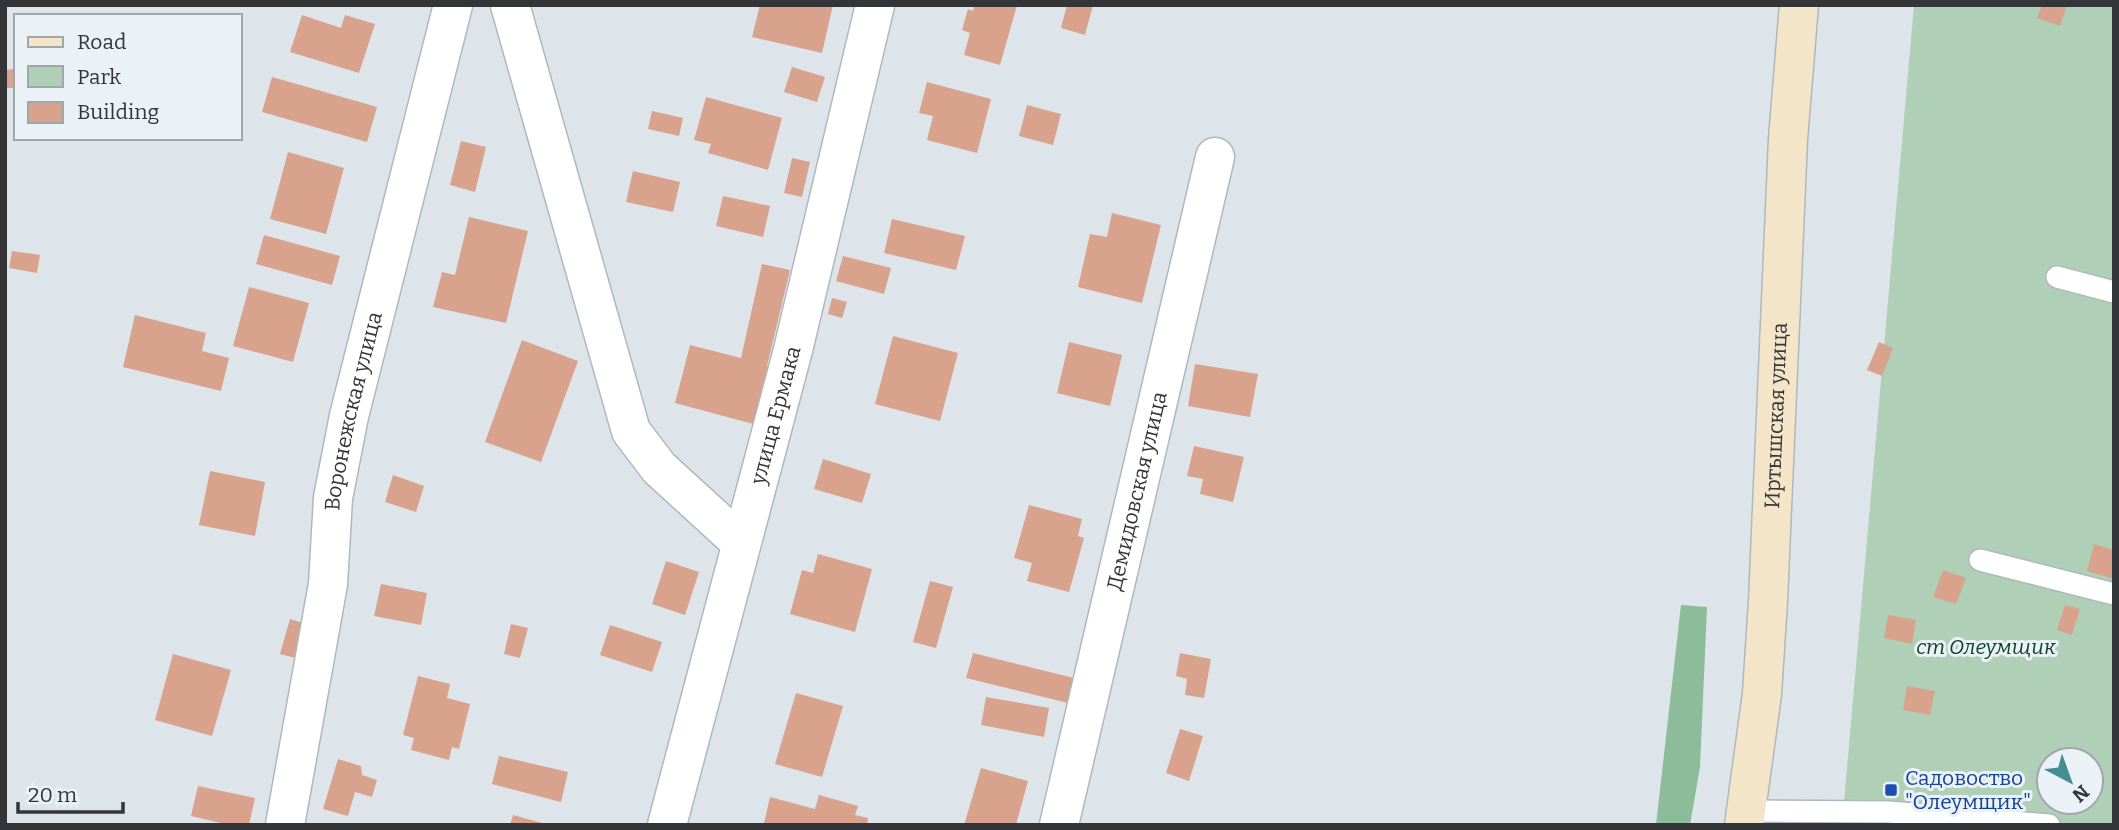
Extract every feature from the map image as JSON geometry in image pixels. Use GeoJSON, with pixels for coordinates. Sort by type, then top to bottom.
{"type":"FeatureCollection","features":[{"type":"Feature","properties":{"kind":"main road","name":"Иртышская улица"},"geometry":{"type":"LineString","coordinates":[[1745,818],[1762,694],[1766,641],[1788,139],[1799,5]]}},
{"type":"Feature","properties":{"kind":"street","name":"Воронежская улица"},"geometry":{"type":"LineString","coordinates":[[285,825],[328,584],[339,464],[453,5]]}},
{"type":"Feature","properties":{"kind":"street"},"geometry":{"type":"LineString","coordinates":[[510,5],[631,431],[659,468],[740,542]]}},
{"type":"Feature","properties":{"kind":"street","name":"улица Ермака"},"geometry":{"type":"LineString","coordinates":[[667,825],[793,350],[875,5]]}},
{"type":"Feature","properties":{"kind":"street","name":"Демидовская улица"},"geometry":{"type":"LineString","coordinates":[[1059,825],[1215,157]]}},
{"type":"Feature","properties":{"kind":"lane"},"geometry":{"type":"LineString","coordinates":[[2057,277],[2114,292]]}},
{"type":"Feature","properties":{"kind":"lane"},"geometry":{"type":"LineString","coordinates":[[1980,560],[2114,594]]}},
{"type":"Feature","properties":{"kind":"lane"},"geometry":{"type":"LineString","coordinates":[[1745,818],[1889,812],[2049,825]]}},
{"type":"Feature","properties":{"kind":"green space","name":"ст Олеумщик"},"geometry":{"type":"Polygon","coordinates":[[[1914,5],[2114,5],[2114,825],[1842,825],[1914,5]]]}},
{"type":"Feature","properties":{"kind":"green space"},"geometry":{"type":"Polygon","coordinates":[[[1681,605],[1707,607],[1700,767],[1690,825],[1656,825],[1681,605]]]}},
{"type":"Feature","properties":{"kind":"building"},"geometry":{"type":"Polygon","coordinates":[[[760,5],[833,5],[822,53],[752,37],[760,5]]]}},
{"type":"Feature","properties":{"kind":"building"},"geometry":{"type":"Polygon","coordinates":[[[974,5],[1017,5],[1000,65],[964,55],[970,33],[962,30],[968,9],[973,11],[974,5]]]}},
{"type":"Feature","properties":{"kind":"building"},"geometry":{"type":"Polygon","coordinates":[[[1067,5],[1093,5],[1085,35],[1061,28],[1067,5]]]}},
{"type":"Feature","properties":{"kind":"building"},"geometry":{"type":"Polygon","coordinates":[[[2042,5],[2067,5],[2060,26],[2037,18],[2042,5]]]}},
{"type":"Feature","properties":{"kind":"building"},"geometry":{"type":"Polygon","coordinates":[[[302,15],[341,28],[345,15],[375,24],[359,73],[290,52],[302,15]]]}},
{"type":"Feature","properties":{"kind":"building"},"geometry":{"type":"Polygon","coordinates":[[[792,67],[825,77],[817,102],[784,92],[792,67]]]}},
{"type":"Feature","properties":{"kind":"building"},"geometry":{"type":"Polygon","coordinates":[[[14,69],[14,88],[5,88],[5,70],[14,69]]]}},
{"type":"Feature","properties":{"kind":"building"},"geometry":{"type":"Polygon","coordinates":[[[272,77],[377,107],[367,142],[262,112],[272,77]]]}},
{"type":"Feature","properties":{"kind":"building"},"geometry":{"type":"Polygon","coordinates":[[[927,82],[991,99],[977,153],[927,140],[933,116],[919,113],[927,82]]]}},
{"type":"Feature","properties":{"kind":"building"},"geometry":{"type":"Polygon","coordinates":[[[706,97],[782,118],[768,170],[708,153],[711,144],[694,140],[706,97]]]}},
{"type":"Feature","properties":{"kind":"building"},"geometry":{"type":"Polygon","coordinates":[[[1027,105],[1061,114],[1053,145],[1019,136],[1027,105]]]}},
{"type":"Feature","properties":{"kind":"building"},"geometry":{"type":"Polygon","coordinates":[[[652,111],[683,118],[679,136],[648,129],[652,111]]]}},
{"type":"Feature","properties":{"kind":"building"},"geometry":{"type":"Polygon","coordinates":[[[461,141],[486,147],[475,192],[450,185],[461,141]]]}},
{"type":"Feature","properties":{"kind":"building"},"geometry":{"type":"Polygon","coordinates":[[[288,152],[344,168],[326,234],[270,219],[288,152]]]}},
{"type":"Feature","properties":{"kind":"building"},"geometry":{"type":"Polygon","coordinates":[[[792,158],[810,162],[802,197],[784,193],[792,158]]]}},
{"type":"Feature","properties":{"kind":"building"},"geometry":{"type":"Polygon","coordinates":[[[633,171],[680,182],[673,212],[626,202],[633,171]]]}},
{"type":"Feature","properties":{"kind":"building"},"geometry":{"type":"Polygon","coordinates":[[[723,196],[770,206],[763,237],[716,226],[723,196]]]}},
{"type":"Feature","properties":{"kind":"building"},"geometry":{"type":"Polygon","coordinates":[[[1112,213],[1161,225],[1142,303],[1078,287],[1090,234],[1107,237],[1112,213]]]}},
{"type":"Feature","properties":{"kind":"building"},"geometry":{"type":"Polygon","coordinates":[[[469,217],[528,231],[506,323],[433,307],[442,272],[455,275],[469,217]]]}},
{"type":"Feature","properties":{"kind":"building"},"geometry":{"type":"Polygon","coordinates":[[[892,219],[965,236],[956,270],[884,253],[892,219]]]}},
{"type":"Feature","properties":{"kind":"building"},"geometry":{"type":"Polygon","coordinates":[[[264,235],[340,256],[332,285],[256,264],[264,235]]]}},
{"type":"Feature","properties":{"kind":"building"},"geometry":{"type":"Polygon","coordinates":[[[12,251],[40,255],[37,273],[9,268],[12,251]]]}},
{"type":"Feature","properties":{"kind":"building"},"geometry":{"type":"Polygon","coordinates":[[[843,256],[891,268],[884,294],[836,281],[843,256]]]}},
{"type":"Feature","properties":{"kind":"building"},"geometry":{"type":"Polygon","coordinates":[[[762,264],[790,270],[767,366],[773,367],[757,425],[675,403],[690,345],[741,358],[762,264]]]}},
{"type":"Feature","properties":{"kind":"building"},"geometry":{"type":"Polygon","coordinates":[[[249,287],[309,303],[293,362],[233,346],[249,287]]]}},
{"type":"Feature","properties":{"kind":"building"},"geometry":{"type":"Polygon","coordinates":[[[832,298],[847,302],[842,318],[828,314],[832,298]]]}},
{"type":"Feature","properties":{"kind":"building"},"geometry":{"type":"Polygon","coordinates":[[[135,315],[206,333],[202,351],[229,358],[221,391],[123,367],[135,315]]]}},
{"type":"Feature","properties":{"kind":"building"},"geometry":{"type":"Polygon","coordinates":[[[893,336],[958,353],[940,421],[875,404],[893,336]]]}},
{"type":"Feature","properties":{"kind":"building"},"geometry":{"type":"Polygon","coordinates":[[[522,340],[578,361],[541,462],[485,442],[522,340]]]}},
{"type":"Feature","properties":{"kind":"building"},"geometry":{"type":"Polygon","coordinates":[[[1069,342],[1122,355],[1110,406],[1057,393],[1069,342]]]}},
{"type":"Feature","properties":{"kind":"building"},"geometry":{"type":"Polygon","coordinates":[[[1879,342],[1893,348],[1882,376],[1867,370],[1879,342]]]}},
{"type":"Feature","properties":{"kind":"building"},"geometry":{"type":"Polygon","coordinates":[[[1195,364],[1258,374],[1250,417],[1188,406],[1195,364]]]}},
{"type":"Feature","properties":{"kind":"building"},"geometry":{"type":"Polygon","coordinates":[[[1194,446],[1244,457],[1233,502],[1200,494],[1203,479],[1187,476],[1194,446]]]}},
{"type":"Feature","properties":{"kind":"building"},"geometry":{"type":"Polygon","coordinates":[[[823,459],[871,474],[862,503],[814,489],[823,459]]]}},
{"type":"Feature","properties":{"kind":"building"},"geometry":{"type":"Polygon","coordinates":[[[210,471],[265,482],[255,536],[199,525],[210,471]]]}},
{"type":"Feature","properties":{"kind":"building"},"geometry":{"type":"Polygon","coordinates":[[[393,475],[424,486],[416,512],[385,502],[393,475]]]}},
{"type":"Feature","properties":{"kind":"building"},"geometry":{"type":"Polygon","coordinates":[[[1029,505],[1082,519],[1078,536],[1084,538],[1069,592],[1027,581],[1032,563],[1014,558],[1029,505]]]}},
{"type":"Feature","properties":{"kind":"building"},"geometry":{"type":"Polygon","coordinates":[[[2094,544],[2114,550],[2114,579],[2087,571],[2094,544]]]}},
{"type":"Feature","properties":{"kind":"building"},"geometry":{"type":"Polygon","coordinates":[[[818,554],[872,569],[855,632],[790,614],[802,570],[813,573],[818,554]]]}},
{"type":"Feature","properties":{"kind":"building"},"geometry":{"type":"Polygon","coordinates":[[[666,561],[699,572],[685,615],[652,604],[666,561]]]}},
{"type":"Feature","properties":{"kind":"building"},"geometry":{"type":"Polygon","coordinates":[[[1943,570],[1966,578],[1956,604],[1933,597],[1943,570]]]}},
{"type":"Feature","properties":{"kind":"building"},"geometry":{"type":"Polygon","coordinates":[[[930,581],[953,587],[936,648],[913,642],[930,581]]]}},
{"type":"Feature","properties":{"kind":"building"},"geometry":{"type":"Polygon","coordinates":[[[381,584],[427,593],[421,625],[374,616],[381,584]]]}},
{"type":"Feature","properties":{"kind":"building"},"geometry":{"type":"Polygon","coordinates":[[[2065,605],[2080,609],[2072,635],[2057,630],[2065,605]]]}},
{"type":"Feature","properties":{"kind":"building"},"geometry":{"type":"Polygon","coordinates":[[[1888,615],[1916,620],[1912,644],[1884,638],[1888,615]]]}},
{"type":"Feature","properties":{"kind":"building"},"geometry":{"type":"Polygon","coordinates":[[[290,619],[309,625],[299,659],[280,654],[290,619]]]}},
{"type":"Feature","properties":{"kind":"building"},"geometry":{"type":"Polygon","coordinates":[[[511,624],[528,628],[520,658],[504,654],[511,624]]]}},
{"type":"Feature","properties":{"kind":"building"},"geometry":{"type":"Polygon","coordinates":[[[610,625],[662,642],[652,672],[600,655],[610,625]]]}},
{"type":"Feature","properties":{"kind":"building"},"geometry":{"type":"Polygon","coordinates":[[[973,653],[1074,678],[1068,703],[966,678],[973,653]]]}},
{"type":"Feature","properties":{"kind":"building"},"geometry":{"type":"Polygon","coordinates":[[[1180,653],[1211,659],[1204,698],[1185,695],[1187,679],[1176,676],[1180,653]]]}},
{"type":"Feature","properties":{"kind":"building"},"geometry":{"type":"Polygon","coordinates":[[[173,654],[231,670],[212,736],[155,720],[173,654]]]}},
{"type":"Feature","properties":{"kind":"building"},"geometry":{"type":"Polygon","coordinates":[[[418,676],[450,684],[447,698],[470,704],[459,749],[452,747],[449,760],[411,750],[414,738],[403,735],[418,676]]]}},
{"type":"Feature","properties":{"kind":"building"},"geometry":{"type":"Polygon","coordinates":[[[1907,686],[1935,691],[1930,715],[1903,710],[1907,686]]]}},
{"type":"Feature","properties":{"kind":"building"},"geometry":{"type":"Polygon","coordinates":[[[796,693],[843,706],[822,777],[775,764],[796,693]]]}},
{"type":"Feature","properties":{"kind":"building"},"geometry":{"type":"Polygon","coordinates":[[[986,697],[1049,708],[1044,737],[981,725],[986,697]]]}},
{"type":"Feature","properties":{"kind":"building"},"geometry":{"type":"Polygon","coordinates":[[[1180,729],[1203,736],[1189,781],[1166,773],[1180,729]]]}},
{"type":"Feature","properties":{"kind":"building"},"geometry":{"type":"Polygon","coordinates":[[[499,756],[568,772],[561,802],[492,784],[499,756]]]}},
{"type":"Feature","properties":{"kind":"building"},"geometry":{"type":"Polygon","coordinates":[[[338,759],[361,766],[362,775],[377,780],[372,797],[355,792],[348,816],[323,809],[338,759]]]}},
{"type":"Feature","properties":{"kind":"building"},"geometry":{"type":"Polygon","coordinates":[[[981,768],[1028,781],[1016,825],[964,825],[981,768]]]}},
{"type":"Feature","properties":{"kind":"building"},"geometry":{"type":"Polygon","coordinates":[[[198,786],[255,798],[249,825],[229,825],[191,816],[198,786]]]}},
{"type":"Feature","properties":{"kind":"building"},"geometry":{"type":"Polygon","coordinates":[[[819,795],[858,806],[855,815],[868,818],[867,825],[764,823],[770,797],[815,809],[819,795]]]}},
{"type":"Feature","properties":{"kind":"building"},"geometry":{"type":"Polygon","coordinates":[[[513,815],[546,824],[546,825],[510,825],[513,815]]]}},
{"type":"Feature","properties":{"kind":"place","name":"Садовоство \"Олеумщик\""},"geometry":{"type":"Point","coordinates":[1891,790]}}]}
